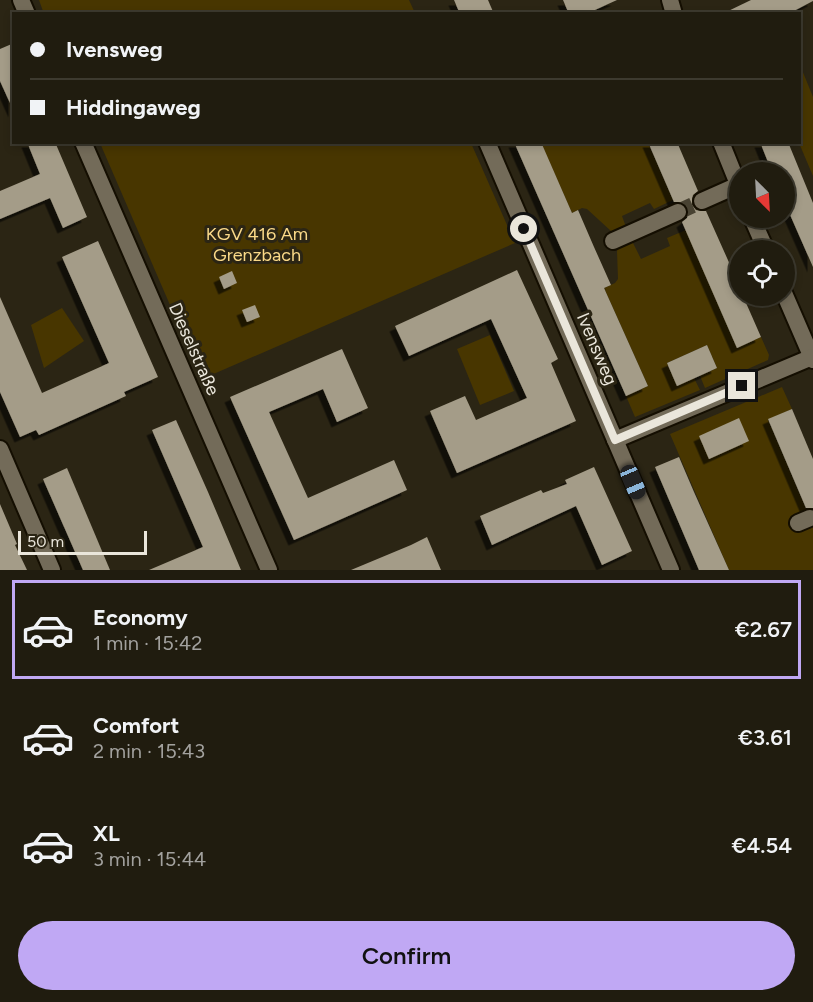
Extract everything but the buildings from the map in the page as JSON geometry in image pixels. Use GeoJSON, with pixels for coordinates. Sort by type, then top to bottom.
{"type":"FeatureCollection","features":[{"type":"Feature","properties":{"kind":"street","name":"Dieselstraße"},"geometry":{"type":"LineString","coordinates":[[84,144],[269,570]]}},
{"type":"Feature","properties":{"kind":"street","name":"Ivensweg"},"geometry":{"type":"LineString","coordinates":[[488,144],[671,570]]}},
{"type":"Feature","properties":{"kind":"street"},"geometry":{"type":"LineString","coordinates":[[722,144],[729,162]]}},
{"type":"Feature","properties":{"kind":"street"},"geometry":{"type":"LineString","coordinates":[[702,201],[729,191]]}},
{"type":"Feature","properties":{"kind":"street"},"geometry":{"type":"LineString","coordinates":[[614,241],[678,212]]}},
{"type":"Feature","properties":{"kind":"street"},"geometry":{"type":"LineString","coordinates":[[615,440],[812,358],[790,306]]}},
{"type":"Feature","properties":{"kind":"street"},"geometry":{"type":"LineString","coordinates":[[0,449],[52,570]]}},
{"type":"Feature","properties":{"kind":"green space"},"geometry":{"type":"Polygon","coordinates":[[[39,0],[409,0],[415,12],[43,12],[39,0]]]}},
{"type":"Feature","properties":{"kind":"green space"},"geometry":{"type":"Polygon","coordinates":[[[801,67],[813,97],[813,176],[799,144],[801,67]]]}},
{"type":"Feature","properties":{"kind":"green space","name":"KGV 416 Am Grenzbach"},"geometry":{"type":"Polygon","coordinates":[[[100,144],[471,144],[515,243],[202,379],[100,144]]]}},
{"type":"Feature","properties":{"kind":"green space"},"geometry":{"type":"Polygon","coordinates":[[[541,144],[648,144],[673,200],[654,209],[650,203],[622,216],[626,227],[616,232],[611,231],[587,209],[582,208],[572,213],[541,144]]]}},
{"type":"Feature","properties":{"kind":"green space"},"geometry":{"type":"Polygon","coordinates":[[[686,230],[737,348],[761,337],[769,355],[768,360],[705,388],[700,376],[717,368],[707,345],[667,363],[677,386],[694,378],[700,390],[635,417],[626,396],[648,386],[604,288],[618,279],[618,247],[631,239],[641,259],[670,246],[667,238],[686,230]]]}},
{"type":"Feature","properties":{"kind":"green space"},"geometry":{"type":"Polygon","coordinates":[[[62,308],[84,341],[44,368],[31,325],[62,308]]]}},
{"type":"Feature","properties":{"kind":"green space"},"geometry":{"type":"Polygon","coordinates":[[[490,335],[514,391],[480,405],[457,349],[490,335]]]}},
{"type":"Feature","properties":{"kind":"green space"},"geometry":{"type":"Polygon","coordinates":[[[782,387],[792,409],[768,420],[813,525],[813,570],[729,570],[670,434],[782,387]]]}},
{"type":"Feature","properties":{"kind":"tunnel"},"geometry":{"type":"LineString","coordinates":[[678,212],[702,201]]}},
{"type":"Feature","properties":{"kind":"route"},"geometry":{"type":"LineString","coordinates":[[524,229],[615,440],[742,386]]}}]}
